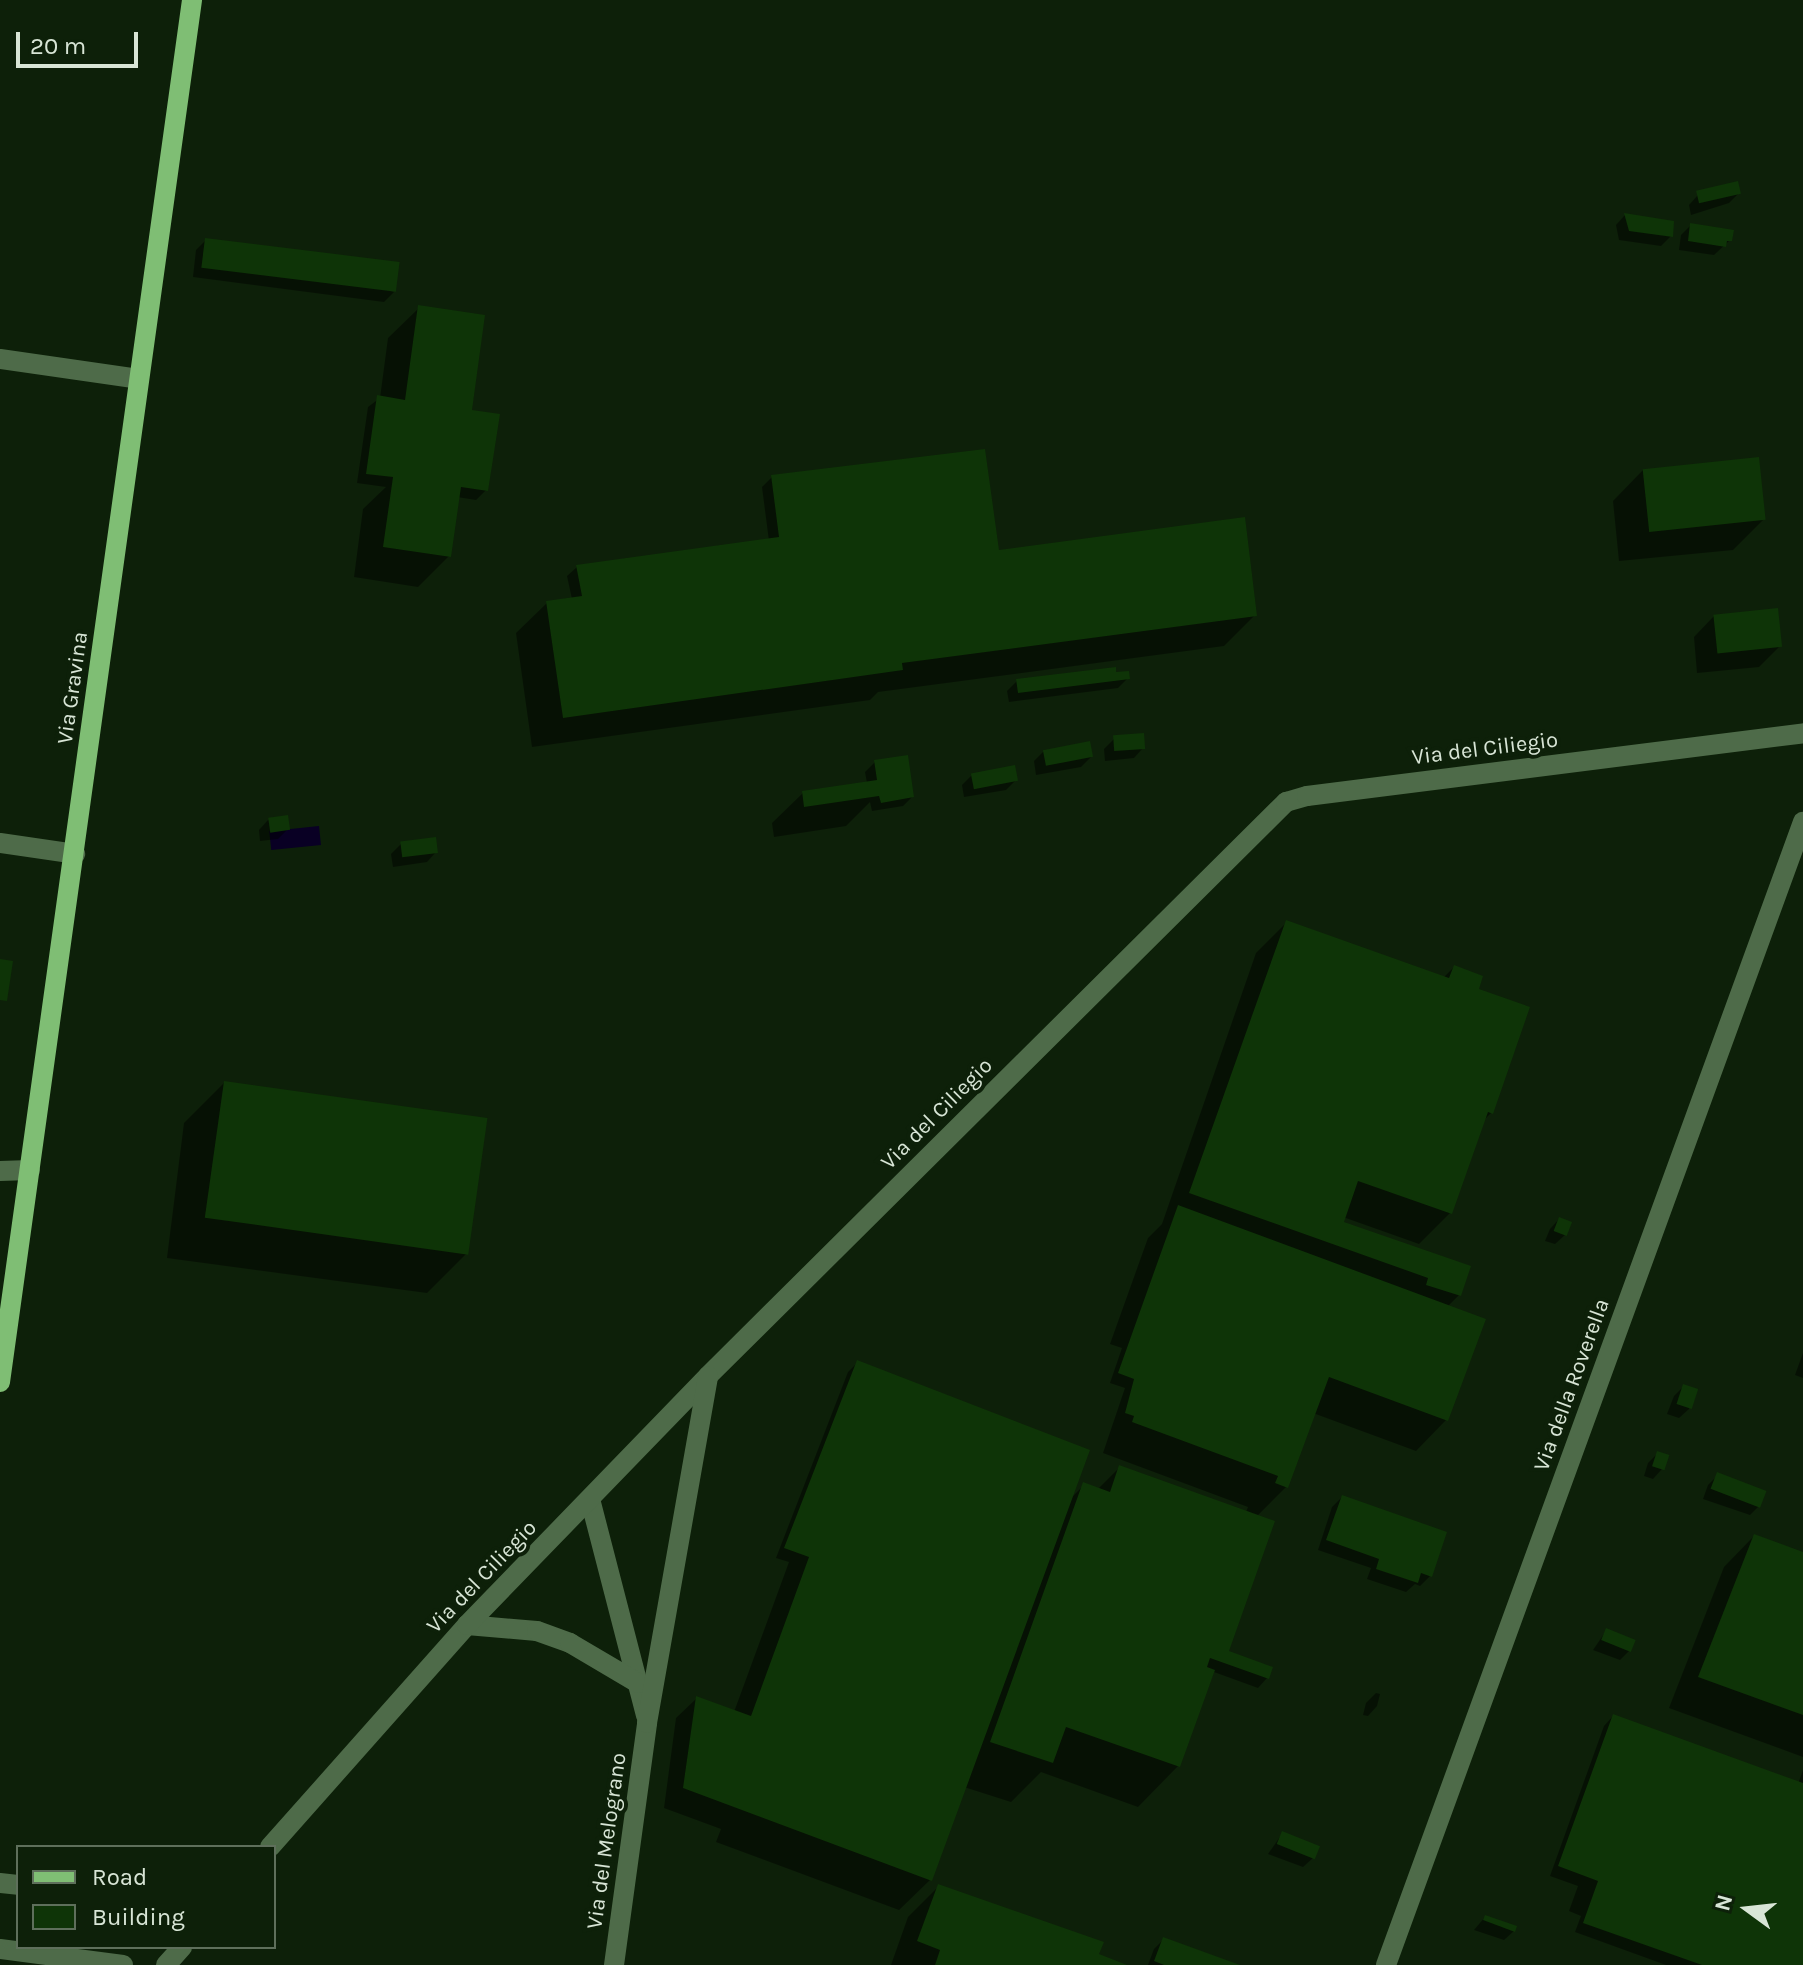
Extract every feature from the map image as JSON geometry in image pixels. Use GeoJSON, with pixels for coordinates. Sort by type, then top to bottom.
{"type":"FeatureCollection","features":[{"type":"Feature","properties":{"kind":"main road","name":"Via Gravina"},"geometry":{"type":"LineString","coordinates":[[0,1382],[192,0]]}},
{"type":"Feature","properties":{"kind":"street"},"geometry":{"type":"LineString","coordinates":[[0,359],[139,379]]}},
{"type":"Feature","properties":{"kind":"street","name":"Via del Ciliegio"},"geometry":{"type":"LineString","coordinates":[[272,1845],[467,1625],[708,1376],[1286,802],[1307,796],[1803,733]]}},
{"type":"Feature","properties":{"kind":"street","name":"Via della Roverella"},"geometry":{"type":"LineString","coordinates":[[1386,1965],[1803,822]]}},
{"type":"Feature","properties":{"kind":"street"},"geometry":{"type":"LineString","coordinates":[[0,843],[75,854]]}},
{"type":"Feature","properties":{"kind":"street"},"geometry":{"type":"LineString","coordinates":[[0,1171],[30,1170]]}},
{"type":"Feature","properties":{"kind":"street","name":"Via del Melograno"},"geometry":{"type":"LineString","coordinates":[[614,1965],[647,1723],[708,1376]]}},
{"type":"Feature","properties":{"kind":"street"},"geometry":{"type":"LineString","coordinates":[[590,1499],[647,1723]]}},
{"type":"Feature","properties":{"kind":"street"},"geometry":{"type":"LineString","coordinates":[[467,1625],[537,1631],[570,1643],[638,1683]]}},
{"type":"Feature","properties":{"kind":"street"},"geometry":{"type":"LineString","coordinates":[[0,1949],[123,1965]]}},
{"type":"Feature","properties":{"kind":"street"},"geometry":{"type":"LineString","coordinates":[[166,1965],[180,1949]]}},
{"type":"Feature","properties":{"kind":"shaded area"},"geometry":{"type":"Polygon","coordinates":[[[319,826],[321,845],[271,850],[269,831],[319,826]]]}},
{"type":"Feature","properties":{"kind":"building"},"geometry":{"type":"Polygon","coordinates":[[[1738,181],[1741,194],[1699,203],[1696,191],[1738,181]]]}},
{"type":"Feature","properties":{"kind":"building"},"geometry":{"type":"Polygon","coordinates":[[[1624,213],[1674,221],[1673,237],[1629,231],[1624,213]]]}},
{"type":"Feature","properties":{"kind":"building"},"geometry":{"type":"Polygon","coordinates":[[[1690,223],[1734,230],[1732,241],[1727,241],[1726,247],[1688,241],[1690,223]]]}},
{"type":"Feature","properties":{"kind":"building"},"geometry":{"type":"Polygon","coordinates":[[[205,238],[400,262],[396,292],[201,268],[205,238]]]}},
{"type":"Feature","properties":{"kind":"building"},"geometry":{"type":"Polygon","coordinates":[[[418,305],[485,315],[472,410],[500,414],[488,491],[461,487],[451,557],[383,547],[393,477],[366,474],[377,395],[405,400],[418,305]]]}},
{"type":"Feature","properties":{"kind":"building"},"geometry":{"type":"Polygon","coordinates":[[[985,449],[999,550],[1245,517],[1257,616],[902,663],[903,670],[563,718],[546,601],[582,596],[576,565],[779,537],[771,475],[985,449]]]}},
{"type":"Feature","properties":{"kind":"building"},"geometry":{"type":"Polygon","coordinates":[[[1759,457],[1766,520],[1649,532],[1643,469],[1759,457]]]}},
{"type":"Feature","properties":{"kind":"building"},"geometry":{"type":"Polygon","coordinates":[[[1778,608],[1782,647],[1717,654],[1713,615],[1778,608]]]}},
{"type":"Feature","properties":{"kind":"building"},"geometry":{"type":"Polygon","coordinates":[[[1116,667],[1116,672],[1129,671],[1130,679],[1018,693],[1016,679],[1116,667]]]}},
{"type":"Feature","properties":{"kind":"building"},"geometry":{"type":"Polygon","coordinates":[[[1144,733],[1145,749],[1114,751],[1113,735],[1144,733]]]}},
{"type":"Feature","properties":{"kind":"building"},"geometry":{"type":"Polygon","coordinates":[[[1090,741],[1093,757],[1046,766],[1043,750],[1090,741]]]}},
{"type":"Feature","properties":{"kind":"building"},"geometry":{"type":"Polygon","coordinates":[[[908,755],[914,797],[881,803],[879,796],[804,807],[802,791],[877,780],[874,760],[908,755]]]}},
{"type":"Feature","properties":{"kind":"building"},"geometry":{"type":"Polygon","coordinates":[[[1015,765],[1018,781],[974,789],[971,774],[1015,765]]]}},
{"type":"Feature","properties":{"kind":"building"},"geometry":{"type":"Polygon","coordinates":[[[288,815],[290,830],[270,833],[268,818],[288,815]]]}},
{"type":"Feature","properties":{"kind":"building"},"geometry":{"type":"Polygon","coordinates":[[[436,837],[438,853],[402,857],[400,841],[436,837]]]}},
{"type":"Feature","properties":{"kind":"building"},"geometry":{"type":"Polygon","coordinates":[[[1286,920],[1449,978],[1454,965],[1483,976],[1479,989],[1530,1007],[1493,1114],[1488,1112],[1452,1214],[1358,1181],[1344,1222],[1471,1266],[1461,1296],[1426,1285],[1428,1278],[1189,1193],[1286,920]]]}},
{"type":"Feature","properties":{"kind":"building"},"geometry":{"type":"Polygon","coordinates":[[[0,959],[13,961],[7,1001],[0,1000],[0,959]]]}},
{"type":"Feature","properties":{"kind":"building"},"geometry":{"type":"Polygon","coordinates":[[[224,1081],[487,1118],[468,1255],[205,1218],[224,1081]]]}},
{"type":"Feature","properties":{"kind":"building"},"geometry":{"type":"Polygon","coordinates":[[[1178,1205],[1486,1319],[1448,1421],[1329,1377],[1288,1488],[1275,1483],[1278,1476],[1132,1422],[1134,1416],[1125,1413],[1134,1379],[1118,1373],[1178,1205]]]}},
{"type":"Feature","properties":{"kind":"building"},"geometry":{"type":"Polygon","coordinates":[[[1559,1217],[1572,1222],[1567,1236],[1554,1231],[1559,1217]]]}},
{"type":"Feature","properties":{"kind":"building"},"geometry":{"type":"Polygon","coordinates":[[[857,1360],[1090,1450],[932,1881],[683,1788],[696,1696],[751,1716],[809,1557],[784,1548],[857,1360]]]}},
{"type":"Feature","properties":{"kind":"building"},"geometry":{"type":"Polygon","coordinates":[[[1683,1384],[1698,1389],[1692,1409],[1677,1404],[1683,1384]]]}},
{"type":"Feature","properties":{"kind":"building"},"geometry":{"type":"Polygon","coordinates":[[[1657,1451],[1669,1455],[1664,1470],[1652,1466],[1657,1451]]]}},
{"type":"Feature","properties":{"kind":"building"},"geometry":{"type":"Polygon","coordinates":[[[1119,1465],[1275,1521],[1229,1651],[1273,1667],[1269,1679],[1210,1658],[1207,1667],[1215,1670],[1180,1767],[1066,1727],[1053,1763],[990,1742],[1083,1482],[1110,1492],[1119,1465]]]}},
{"type":"Feature","properties":{"kind":"building"},"geometry":{"type":"Polygon","coordinates":[[[1717,1472],[1766,1491],[1760,1508],[1711,1489],[1717,1472]]]}},
{"type":"Feature","properties":{"kind":"building"},"geometry":{"type":"Polygon","coordinates":[[[1342,1495],[1447,1532],[1432,1577],[1421,1573],[1418,1583],[1376,1569],[1379,1559],[1326,1540],[1342,1495]]]}},
{"type":"Feature","properties":{"kind":"building"},"geometry":{"type":"Polygon","coordinates":[[[1754,1534],[1803,1552],[1803,1715],[1698,1677],[1754,1534]]]}},
{"type":"Feature","properties":{"kind":"building"},"geometry":{"type":"Polygon","coordinates":[[[1606,1628],[1636,1640],[1631,1652],[1601,1640],[1606,1628]]]}},
{"type":"Feature","properties":{"kind":"building"},"geometry":{"type":"Polygon","coordinates":[[[1613,1714],[1803,1783],[1803,1965],[1702,1965],[1583,1923],[1598,1881],[1558,1866],[1613,1714]]]}},
{"type":"Feature","properties":{"kind":"building"},"geometry":{"type":"Polygon","coordinates":[[[1282,1831],[1320,1846],[1315,1859],[1277,1844],[1282,1831]]]}},
{"type":"Feature","properties":{"kind":"building"},"geometry":{"type":"Polygon","coordinates":[[[938,1884],[1104,1942],[1099,1954],[1127,1965],[935,1965],[940,1950],[917,1941],[938,1884]]]}},
{"type":"Feature","properties":{"kind":"building"},"geometry":{"type":"Polygon","coordinates":[[[1485,1915],[1517,1926],[1515,1932],[1483,1920],[1485,1915]]]}},
{"type":"Feature","properties":{"kind":"building"},"geometry":{"type":"Polygon","coordinates":[[[1163,1937],[1240,1965],[1164,1965],[1154,1961],[1163,1937]]]}}]}
